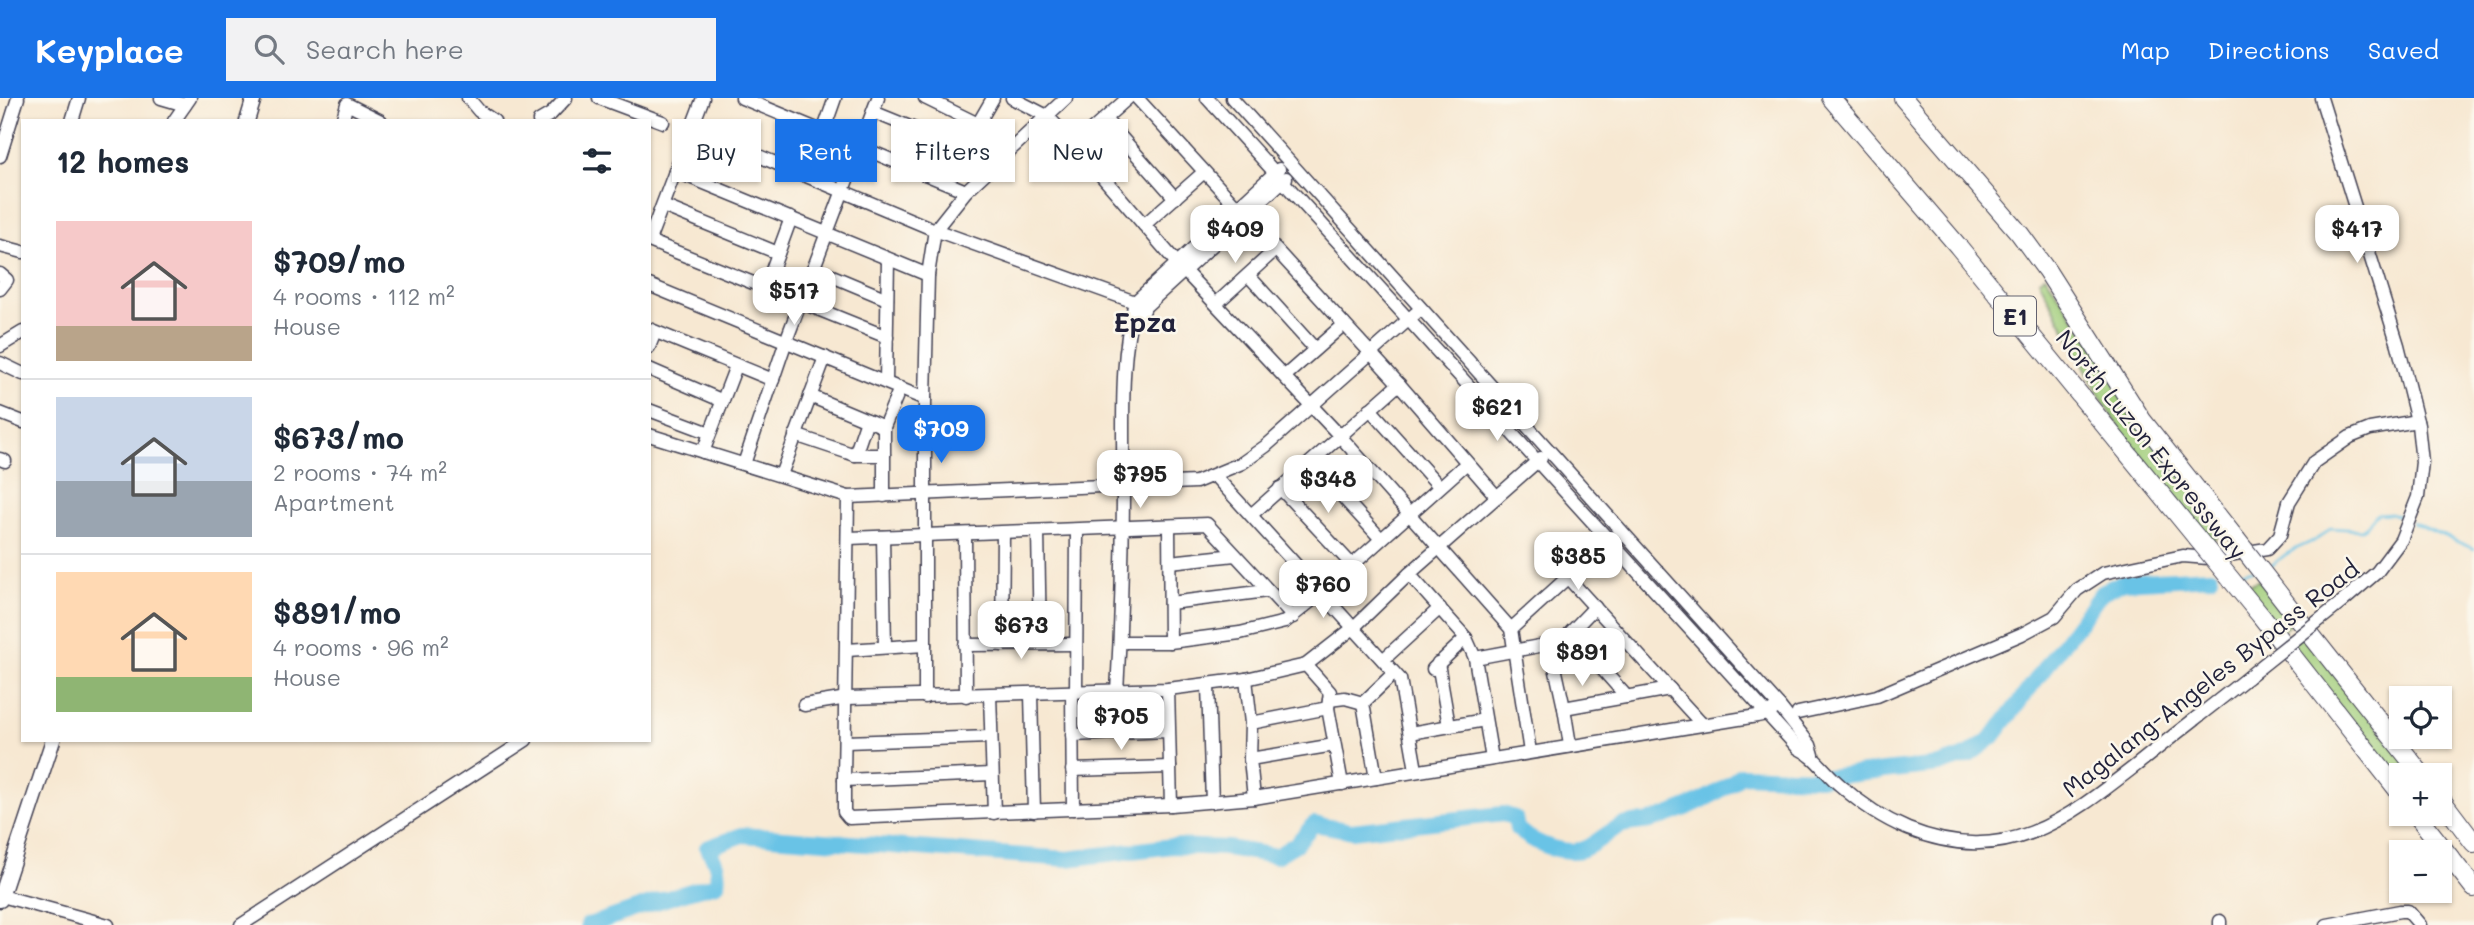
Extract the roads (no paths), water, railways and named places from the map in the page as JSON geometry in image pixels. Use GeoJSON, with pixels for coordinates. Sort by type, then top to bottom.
{"type":"FeatureCollection","features":[{"type":"Feature","properties":{"kind":"highway","name":"North Luzon Expressway"},"geometry":{"type":"LineString","coordinates":[[1831,98],[1974,266],[2261,616],[2389,779]]}},
{"type":"Feature","properties":{"kind":"highway","name":"North Luzon Expressway"},"geometry":{"type":"LineString","coordinates":[[1903,98],[2020,234],[2047,271],[2142,420],[2412,763]]}},
{"type":"Feature","properties":{"kind":"highway"},"geometry":{"type":"LineString","coordinates":[[2452,814],[2474,843]]}},
{"type":"Feature","properties":{"kind":"highway"},"geometry":{"type":"LineString","coordinates":[[2425,826],[2470,883],[2474,901]]}},
{"type":"Feature","properties":{"kind":"main road"},"geometry":{"type":"LineString","coordinates":[[248,119],[254,98]]}},
{"type":"Feature","properties":{"kind":"main road"},"geometry":{"type":"LineString","coordinates":[[1,898],[52,742]]}},
{"type":"Feature","properties":{"kind":"street"},"geometry":{"type":"LineString","coordinates":[[0,156],[18,98]]}},
{"type":"Feature","properties":{"kind":"street"},"geometry":{"type":"LineString","coordinates":[[73,119],[79,98]]}},
{"type":"Feature","properties":{"kind":"street"},"geometry":{"type":"LineString","coordinates":[[162,98],[188,102],[175,119]]}},
{"type":"Feature","properties":{"kind":"street"},"geometry":{"type":"LineString","coordinates":[[468,98],[490,119]]}},
{"type":"Feature","properties":{"kind":"street"},"geometry":{"type":"LineString","coordinates":[[542,119],[566,98]]}},
{"type":"Feature","properties":{"kind":"street"},"geometry":{"type":"LineString","coordinates":[[599,98],[663,122]]}},
{"type":"Feature","properties":{"kind":"street"},"geometry":{"type":"LineString","coordinates":[[695,119],[703,98]]}},
{"type":"Feature","properties":{"kind":"street"},"geometry":{"type":"LineString","coordinates":[[742,98],[792,119]]}},
{"type":"Feature","properties":{"kind":"street"},"geometry":{"type":"LineString","coordinates":[[828,119],[835,98]]}},
{"type":"Feature","properties":{"kind":"street"},"geometry":{"type":"LineString","coordinates":[[870,119],[878,98]]}},
{"type":"Feature","properties":{"kind":"street"},"geometry":{"type":"LineString","coordinates":[[925,98],[968,119]]}},
{"type":"Feature","properties":{"kind":"street"},"geometry":{"type":"LineString","coordinates":[[981,119],[993,98]]}},
{"type":"Feature","properties":{"kind":"street"},"geometry":{"type":"LineString","coordinates":[[1012,98],[1029,102],[1050,119]]}},
{"type":"Feature","properties":{"kind":"street"},"geometry":{"type":"LineString","coordinates":[[1015,146],[1066,98]]}},
{"type":"Feature","properties":{"kind":"street"},"geometry":{"type":"LineString","coordinates":[[1105,119],[1128,98]]}},
{"type":"Feature","properties":{"kind":"street"},"geometry":{"type":"LineString","coordinates":[[1137,98],[1239,213],[1399,384],[1497,497]]}},
{"type":"Feature","properties":{"kind":"street","name":"Magalang-Angeles Bypass Road"},"geometry":{"type":"LineString","coordinates":[[1207,98],[1798,748],[1815,758],[1840,785],[1878,815],[1909,830],[1936,837],[1978,842],[2030,835],[2074,814],[2342,603],[2377,572],[2402,540],[2414,513],[2422,462],[2417,421],[2386,301],[2322,98]]}},
{"type":"Feature","properties":{"kind":"street","name":"Magalang-Angeles Bypass Road"},"geometry":{"type":"LineString","coordinates":[[1232,98],[1779,706],[1810,746],[1815,758]]}},
{"type":"Feature","properties":{"kind":"street"},"geometry":{"type":"LineString","coordinates":[[342,119],[346,104],[377,119]]}},
{"type":"Feature","properties":{"kind":"street"},"geometry":{"type":"LineString","coordinates":[[873,112],[891,119]]}},
{"type":"Feature","properties":{"kind":"street"},"geometry":{"type":"LineString","coordinates":[[1128,145],[1175,198]]}},
{"type":"Feature","properties":{"kind":"street"},"geometry":{"type":"LineString","coordinates":[[761,157],[935,230],[1140,306]]}},
{"type":"Feature","properties":{"kind":"street"},"geometry":{"type":"LineString","coordinates":[[1117,692],[1124,485],[1123,387],[1131,318],[1180,266],[1292,166]]}},
{"type":"Feature","properties":{"kind":"street"},"geometry":{"type":"LineString","coordinates":[[1144,225],[1204,172]]}},
{"type":"Feature","properties":{"kind":"street"},"geometry":{"type":"LineString","coordinates":[[651,236],[672,182]]}},
{"type":"Feature","properties":{"kind":"street"},"geometry":{"type":"LineString","coordinates":[[703,182],[928,275]]}},
{"type":"Feature","properties":{"kind":"street"},"geometry":{"type":"LineString","coordinates":[[744,464],[786,341],[846,182]]}},
{"type":"Feature","properties":{"kind":"street"},"geometry":{"type":"LineString","coordinates":[[944,182],[966,191]]}},
{"type":"Feature","properties":{"kind":"street"},"geometry":{"type":"LineString","coordinates":[[925,697],[923,535],[928,275],[935,230],[976,182]]}},
{"type":"Feature","properties":{"kind":"street"},"geometry":{"type":"LineString","coordinates":[[1107,182],[1180,266],[1340,436],[1511,629],[1530,752]]}},
{"type":"Feature","properties":{"kind":"street"},"geometry":{"type":"LineString","coordinates":[[663,206],[778,253]]}},
{"type":"Feature","properties":{"kind":"street"},"geometry":{"type":"LineString","coordinates":[[765,289],[791,218]]}},
{"type":"Feature","properties":{"kind":"street"},"geometry":{"type":"LineString","coordinates":[[651,242],[887,337]]}},
{"type":"Feature","properties":{"kind":"street"},"geometry":{"type":"LineString","coordinates":[[0,246],[21,251]]}},
{"type":"Feature","properties":{"kind":"street"},"geometry":{"type":"LineString","coordinates":[[1217,303],[1275,250]]}},
{"type":"Feature","properties":{"kind":"street"},"geometry":{"type":"LineString","coordinates":[[886,382],[888,259]]}},
{"type":"Feature","properties":{"kind":"street"},"geometry":{"type":"LineString","coordinates":[[813,268],[887,299]]}},
{"type":"Feature","properties":{"kind":"street"},"geometry":{"type":"LineString","coordinates":[[0,274],[7,280],[0,289]]}},
{"type":"Feature","properties":{"kind":"street"},"geometry":{"type":"LineString","coordinates":[[1248,275],[1315,349]]}},
{"type":"Feature","properties":{"kind":"street"},"geometry":{"type":"LineString","coordinates":[[651,286],[925,399]]}},
{"type":"Feature","properties":{"kind":"street"},"geometry":{"type":"LineString","coordinates":[[651,436],[848,496],[1185,483],[1215,476],[1242,463],[1266,446],[1422,307]]}},
{"type":"Feature","properties":{"kind":"street"},"geometry":{"type":"LineString","coordinates":[[1285,376],[1344,324]]}},
{"type":"Feature","properties":{"kind":"street"},"geometry":{"type":"LineString","coordinates":[[652,330],[773,380]]}},
{"type":"Feature","properties":{"kind":"street"},"geometry":{"type":"LineString","coordinates":[[0,346],[21,333]]}},
{"type":"Feature","properties":{"kind":"street"},"geometry":{"type":"LineString","coordinates":[[781,475],[825,357]]}},
{"type":"Feature","properties":{"kind":"street"},"geometry":{"type":"LineString","coordinates":[[0,363],[21,373]]}},
{"type":"Feature","properties":{"kind":"street"},"geometry":{"type":"LineString","coordinates":[[704,452],[736,366]]}},
{"type":"Feature","properties":{"kind":"street"},"geometry":{"type":"LineString","coordinates":[[651,370],[723,401]]}},
{"type":"Feature","properties":{"kind":"street"},"geometry":{"type":"LineString","coordinates":[[1251,515],[1399,384]]}},
{"type":"Feature","properties":{"kind":"street"},"geometry":{"type":"LineString","coordinates":[[884,496],[884,427],[900,388]]}},
{"type":"Feature","properties":{"kind":"street"},"geometry":{"type":"LineString","coordinates":[[810,396],[884,427]]}},
{"type":"Feature","properties":{"kind":"street"},"geometry":{"type":"LineString","coordinates":[[1370,409],[1439,486]]}},
{"type":"Feature","properties":{"kind":"street"},"geometry":{"type":"LineString","coordinates":[[651,411],[710,433]]}},
{"type":"Feature","properties":{"kind":"street"},"geometry":{"type":"LineString","coordinates":[[0,413],[21,421]]}},
{"type":"Feature","properties":{"kind":"street"},"geometry":{"type":"LineString","coordinates":[[855,455],[867,420]]}},
{"type":"Feature","properties":{"kind":"street"},"geometry":{"type":"LineString","coordinates":[[1798,713],[1877,696],[2022,634],[2054,617],[2077,590],[2103,573],[2183,556],[2208,558],[2267,549],[2280,535],[2289,502],[2314,463],[2350,437],[2370,429],[2417,421]]}},
{"type":"Feature","properties":{"kind":"street"},"geometry":{"type":"LineString","coordinates":[[795,435],[855,455],[884,455]]}},
{"type":"Feature","properties":{"kind":"street"},"geometry":{"type":"LineString","coordinates":[[804,705],[847,698],[1117,692],[1208,686],[1306,666],[1352,629],[1409,574],[1550,450]]}},
{"type":"Feature","properties":{"kind":"street"},"geometry":{"type":"LineString","coordinates":[[1311,461],[1381,538]]}},
{"type":"Feature","properties":{"kind":"street"},"geometry":{"type":"LineString","coordinates":[[1120,642],[1170,642],[1240,633],[1293,617],[1466,463]]}},
{"type":"Feature","properties":{"kind":"street"},"geometry":{"type":"LineString","coordinates":[[1215,476],[1403,685],[1416,770]]}},
{"type":"Feature","properties":{"kind":"street"},"geometry":{"type":"LineString","coordinates":[[1280,488],[1352,565]]}},
{"type":"Feature","properties":{"kind":"street"},"geometry":{"type":"LineString","coordinates":[[848,496],[844,780],[845,811],[849,818],[1171,806],[1254,798],[1767,714],[1779,706]]}},
{"type":"Feature","properties":{"kind":"street"},"geometry":{"type":"LineString","coordinates":[[849,538],[1207,524],[1293,617]]}},
{"type":"Feature","properties":{"kind":"street"},"geometry":{"type":"LineString","coordinates":[[1169,526],[1170,642]]}},
{"type":"Feature","properties":{"kind":"street"},"geometry":{"type":"LineString","coordinates":[[1073,809],[1077,530]]}},
{"type":"Feature","properties":{"kind":"street"},"geometry":{"type":"LineString","coordinates":[[1511,629],[1620,530]]}},
{"type":"Feature","properties":{"kind":"street"},"geometry":{"type":"LineString","coordinates":[[1038,531],[1040,643]]}},
{"type":"Feature","properties":{"kind":"street"},"geometry":{"type":"LineString","coordinates":[[1002,645],[1003,533]]}},
{"type":"Feature","properties":{"kind":"street"},"geometry":{"type":"LineString","coordinates":[[965,534],[966,696]]}},
{"type":"Feature","properties":{"kind":"street"},"geometry":{"type":"LineString","coordinates":[[883,537],[884,647]]}},
{"type":"Feature","properties":{"kind":"street"},"geometry":{"type":"LineString","coordinates":[[1170,562],[1235,555]]}},
{"type":"Feature","properties":{"kind":"street"},"geometry":{"type":"LineString","coordinates":[[1409,574],[1466,638],[1475,658],[1492,759]]}},
{"type":"Feature","properties":{"kind":"street"},"geometry":{"type":"LineString","coordinates":[[1569,578],[1700,723]]}},
{"type":"Feature","properties":{"kind":"street"},"geometry":{"type":"LineString","coordinates":[[1170,603],[1267,591]]}},
{"type":"Feature","properties":{"kind":"street"},"geometry":{"type":"LineString","coordinates":[[1595,607],[1570,633],[1628,696]]}},
{"type":"Feature","properties":{"kind":"street"},"geometry":{"type":"LineString","coordinates":[[1383,660],[1440,608]]}},
{"type":"Feature","properties":{"kind":"street"},"geometry":{"type":"LineString","coordinates":[[1449,726],[1435,666],[1466,638]]}},
{"type":"Feature","properties":{"kind":"street"},"geometry":{"type":"LineString","coordinates":[[965,645],[1076,644]]}},
{"type":"Feature","properties":{"kind":"street"},"geometry":{"type":"LineString","coordinates":[[1475,658],[1550,644],[1570,745]]}},
{"type":"Feature","properties":{"kind":"street"},"geometry":{"type":"LineString","coordinates":[[847,650],[925,645]]}},
{"type":"Feature","properties":{"kind":"street"},"geometry":{"type":"LineString","coordinates":[[1306,666],[1329,690],[1334,745],[1342,784]]}},
{"type":"Feature","properties":{"kind":"street"},"geometry":{"type":"LineString","coordinates":[[1363,704],[1394,673]]}},
{"type":"Feature","properties":{"kind":"street"},"geometry":{"type":"LineString","coordinates":[[1246,679],[1254,798]]}},
{"type":"Feature","properties":{"kind":"street"},"geometry":{"type":"LineString","coordinates":[[1208,686],[1212,802]]}},
{"type":"Feature","properties":{"kind":"street"},"geometry":{"type":"LineString","coordinates":[[1168,689],[1171,806]]}},
{"type":"Feature","properties":{"kind":"street"},"geometry":{"type":"LineString","coordinates":[[1563,708],[1670,689]]}},
{"type":"Feature","properties":{"kind":"street"},"geometry":{"type":"LineString","coordinates":[[1031,694],[1034,811]]}},
{"type":"Feature","properties":{"kind":"street"},"geometry":{"type":"LineString","coordinates":[[989,695],[994,813]]}},
{"type":"Feature","properties":{"kind":"street"},"geometry":{"type":"LineString","coordinates":[[1251,723],[1345,698],[1363,704]]}},
{"type":"Feature","properties":{"kind":"street"},"geometry":{"type":"LineString","coordinates":[[1363,704],[1376,778]]}},
{"type":"Feature","properties":{"kind":"street"},"geometry":{"type":"LineString","coordinates":[[1410,733],[1485,720]]}},
{"type":"Feature","properties":{"kind":"street"},"geometry":{"type":"LineString","coordinates":[[1072,735],[1168,731]]}},
{"type":"Feature","properties":{"kind":"street"},"geometry":{"type":"LineString","coordinates":[[846,742],[990,737]]}},
{"type":"Feature","properties":{"kind":"street"},"geometry":{"type":"LineString","coordinates":[[241,925],[523,742]]}},
{"type":"Feature","properties":{"kind":"street"},"geometry":{"type":"LineString","coordinates":[[1250,759],[1334,745]]}},
{"type":"Feature","properties":{"kind":"street"},"geometry":{"type":"LineString","coordinates":[[1072,770],[1170,767]]}},
{"type":"Feature","properties":{"kind":"street"},"geometry":{"type":"LineString","coordinates":[[844,780],[992,774]]}},
{"type":"Feature","properties":{"kind":"street"},"geometry":{"type":"LineString","coordinates":[[1,898],[108,925]]}},
{"type":"Feature","properties":{"kind":"street"},"geometry":{"type":"LineString","coordinates":[[2327,925],[2408,911],[2420,925]]}},
{"type":"Feature","properties":{"kind":"waterway"},"geometry":{"type":"LineString","coordinates":[[2266,568],[2331,528],[2362,530],[2377,514],[2391,513],[2406,519]]}},
{"type":"Feature","properties":{"kind":"waterway"},"geometry":{"type":"LineString","coordinates":[[2412,522],[2474,549]]}},
{"type":"Feature","properties":{"kind":"waterway"},"geometry":{"type":"LineString","coordinates":[[2235,573],[2253,570]]}},
{"type":"Feature","properties":{"kind":"waterway"},"geometry":{"type":"LineString","coordinates":[[588,925],[717,884],[716,865],[707,848],[742,835],[1068,859],[1172,846],[1227,848],[1276,856],[1296,844],[1314,824],[1352,831],[1503,814],[1515,818],[1517,829],[1535,841],[1556,849],[1578,850],[1623,825],[1650,821],[1698,802],[1741,775],[1818,778],[1939,765],[1969,755],[1993,737],[2102,592],[2123,582],[2211,577]]}},
{"type":"Feature","properties":{"kind":"district","name":"Epza"},"geometry":{"type":"Point","coordinates":[1145,322]}}]}
